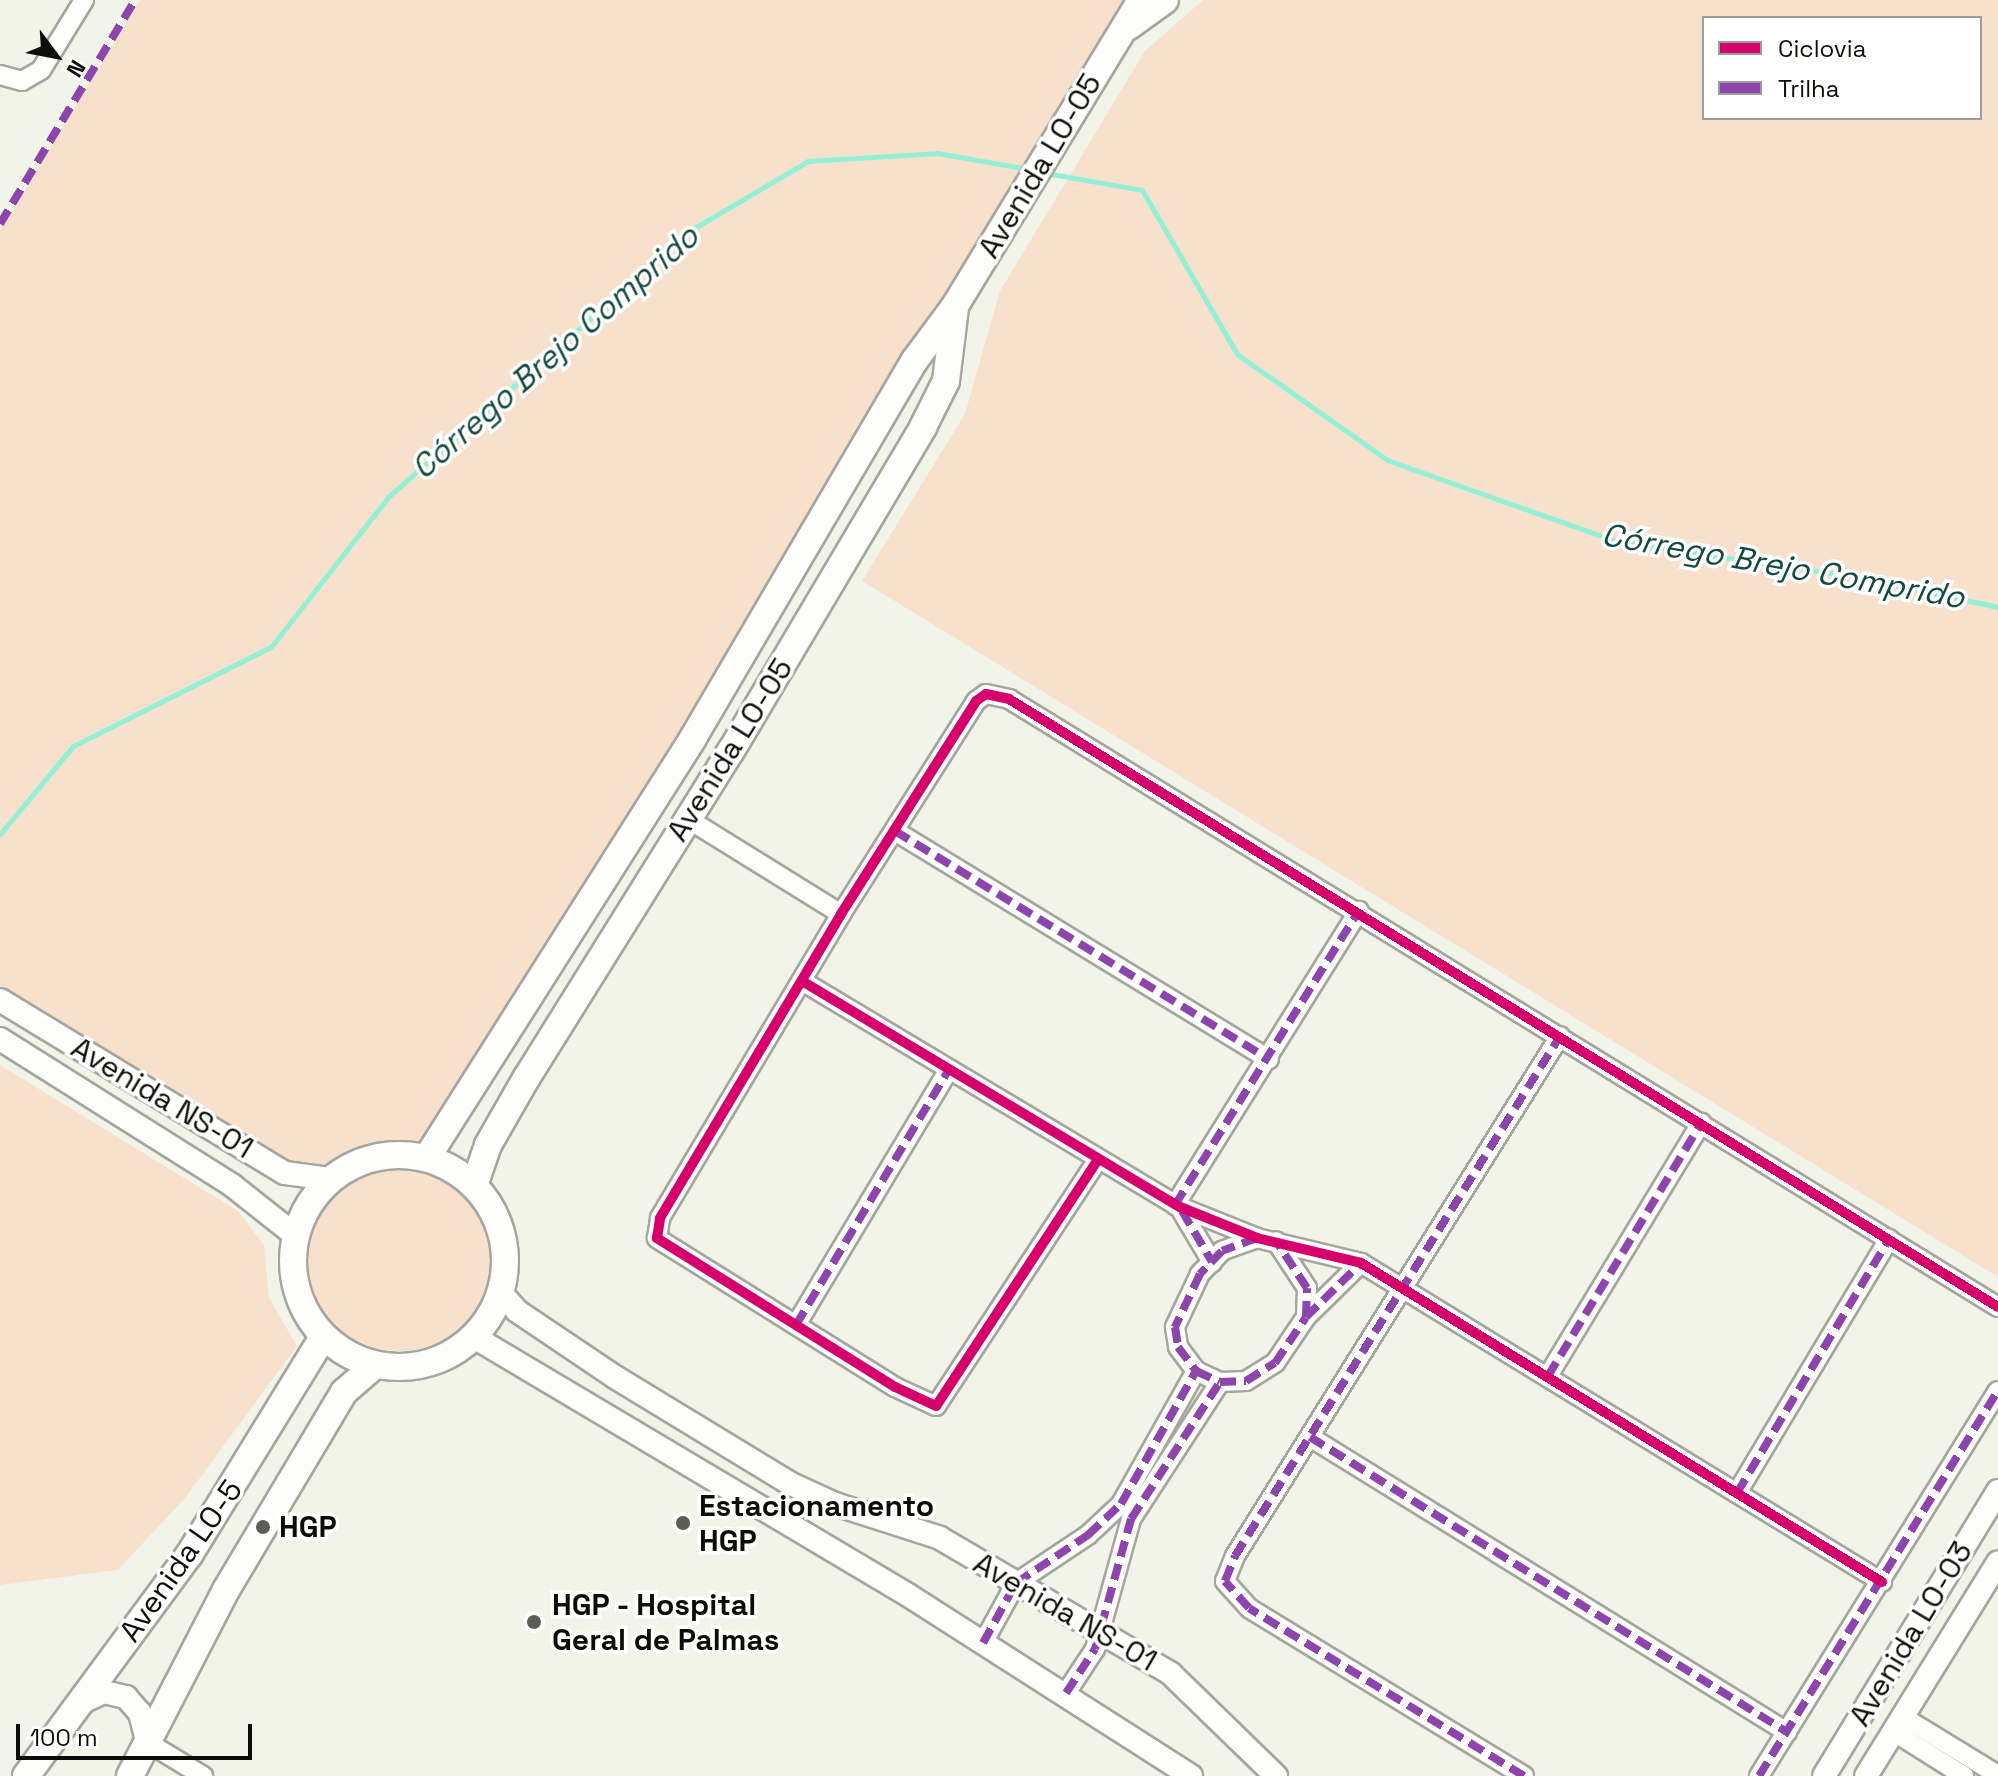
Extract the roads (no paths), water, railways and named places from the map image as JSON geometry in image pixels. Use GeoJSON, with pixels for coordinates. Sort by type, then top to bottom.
{"type":"FeatureCollection","features":[{"type":"Feature","properties":{"kind":"main road","name":"Avenida LO-05"},"geometry":{"type":"LineString","coordinates":[[428,1156],[693,738],[915,360],[955,306],[1070,111],[1126,28],[1141,0]]}},
{"type":"Feature","properties":{"kind":"main road","name":"Avenida LO-05"},"geometry":{"type":"LineString","coordinates":[[1126,28],[1165,0]]}},
{"type":"Feature","properties":{"kind":"main road","name":"Avenida LO-05"},"geometry":{"type":"LineString","coordinates":[[475,1183],[488,1145],[527,1077],[688,819],[923,427],[946,381],[955,306]]}},
{"type":"Feature","properties":{"kind":"main road"},"geometry":{"type":"LineString","coordinates":[[377,1155],[428,1156],[475,1183],[490,1200],[504,1247],[501,1293],[474,1337],[441,1361],[374,1366],[346,1355],[323,1337],[305,1314],[296,1290],[295,1235],[308,1204],[330,1179],[377,1155]]}},
{"type":"Feature","properties":{"kind":"main road","name":"Avenida LO-5"},"geometry":{"type":"LineString","coordinates":[[26,1776],[223,1505],[323,1337]]}},
{"type":"Feature","properties":{"kind":"main road","name":"Avenida LO-5"},"geometry":{"type":"LineString","coordinates":[[130,1776],[226,1590],[337,1404],[357,1376],[374,1366]]}},
{"type":"Feature","properties":{"kind":"street"},"geometry":{"type":"LineString","coordinates":[[0,75],[32,77],[84,0]]}},
{"type":"Feature","properties":{"kind":"street"},"geometry":{"type":"LineString","coordinates":[[1097,1161],[942,1403],[926,1405],[662,1243],[657,1230],[841,914],[976,701],[998,693],[1359,911],[1998,1307]]}},
{"type":"Feature","properties":{"kind":"street"},"geometry":{"type":"LineString","coordinates":[[688,819],[841,914]]}},
{"type":"Feature","properties":{"kind":"street"},"geometry":{"type":"LineString","coordinates":[[895,831],[1269,1059]]}},
{"type":"Feature","properties":{"kind":"street"},"geometry":{"type":"LineString","coordinates":[[1177,1206],[1359,911]]}},
{"type":"Feature","properties":{"kind":"street"},"geometry":{"type":"LineString","coordinates":[[802,981],[1097,1161],[1177,1206],[1266,1239],[1361,1263],[1882,1582]]}},
{"type":"Feature","properties":{"kind":"street","name":"Avenida NS-01"},"geometry":{"type":"LineString","coordinates":[[0,1000],[285,1173],[330,1179]]}},
{"type":"Feature","properties":{"kind":"street"},"geometry":{"type":"LineString","coordinates":[[1524,1776],[1249,1608],[1225,1581],[1235,1556],[1400,1287],[1560,1036]]}},
{"type":"Feature","properties":{"kind":"street","name":"Avenida NS-01"},"geometry":{"type":"LineString","coordinates":[[0,1039],[233,1186],[295,1235]]}},
{"type":"Feature","properties":{"kind":"street"},"geometry":{"type":"LineString","coordinates":[[796,1325],[948,1071]]}},
{"type":"Feature","properties":{"kind":"street"},"geometry":{"type":"LineString","coordinates":[[1548,1376],[1701,1123]]}},
{"type":"Feature","properties":{"kind":"street"},"geometry":{"type":"LineString","coordinates":[[1177,1206],[1212,1262]]}},
{"type":"Feature","properties":{"kind":"street"},"geometry":{"type":"LineString","coordinates":[[1266,1239],[1222,1251],[1200,1274],[1175,1327],[1178,1347],[1196,1371],[1220,1382],[1246,1381],[1275,1363],[1306,1317],[1361,1263]]}},
{"type":"Feature","properties":{"kind":"street"},"geometry":{"type":"LineString","coordinates":[[1266,1239],[1307,1288],[1306,1317]]}},
{"type":"Feature","properties":{"kind":"street"},"geometry":{"type":"LineString","coordinates":[[1737,1493],[1889,1239]]}},
{"type":"Feature","properties":{"kind":"street","name":"Avenida NS-01"},"geometry":{"type":"LineString","coordinates":[[501,1293],[517,1311],[580,1354],[789,1483],[835,1504],[940,1538],[1170,1673],[1276,1776]]}},
{"type":"Feature","properties":{"kind":"street"},"geometry":{"type":"LineString","coordinates":[[474,1337],[1066,1693],[1191,1776]]}},
{"type":"Feature","properties":{"kind":"street"},"geometry":{"type":"LineString","coordinates":[[983,1643],[1016,1583],[1088,1535],[1121,1504],[1196,1371]]}},
{"type":"Feature","properties":{"kind":"street"},"geometry":{"type":"LineString","coordinates":[[1066,1693],[1089,1664],[1131,1519],[1220,1382]]}},
{"type":"Feature","properties":{"kind":"street"},"geometry":{"type":"LineString","coordinates":[[1759,1776],[1998,1391]]}},
{"type":"Feature","properties":{"kind":"street"},"geometry":{"type":"LineString","coordinates":[[1310,1437],[1787,1732]]}},
{"type":"Feature","properties":{"kind":"street","name":"Avenida LO-03"},"geometry":{"type":"LineString","coordinates":[[1824,1776],[1998,1491]]}},
{"type":"Feature","properties":{"kind":"street","name":"Avenida LO-03"},"geometry":{"type":"LineString","coordinates":[[1866,1776],[1998,1562]]}},
{"type":"Feature","properties":{"kind":"street"},"geometry":{"type":"LineString","coordinates":[[76,1705],[104,1692],[126,1697],[140,1713],[147,1742],[203,1776]]}},
{"type":"Feature","properties":{"kind":"street"},"geometry":{"type":"LineString","coordinates":[[1898,1724],[1998,1775]]}},
{"type":"Feature","properties":{"kind":"street"},"geometry":{"type":"LineString","coordinates":[[1898,1724],[1964,1776]]}},
{"type":"Feature","properties":{"kind":"waterway","name":"Córrego Brejo Comprido"},"geometry":{"type":"LineString","coordinates":[[0,834],[73,746],[271,647],[388,497],[691,230],[808,161],[937,153],[1028,169]]}},
{"type":"Feature","properties":{"kind":"waterway","name":"Córrego Brejo Comprido"},"geometry":{"type":"LineString","coordinates":[[1046,173],[1142,190],[1237,354],[1387,460],[1619,542],[1858,577],[1998,607]]}},
{"type":"Feature","properties":{"kind":"place","name":"Estacionamento HGP"},"geometry":{"type":"Point","coordinates":[683,1523]}},
{"type":"Feature","properties":{"kind":"place","name":"HGP"},"geometry":{"type":"Point","coordinates":[263,1527]}},
{"type":"Feature","properties":{"kind":"place","name":"HGP - Hospital Geral de Palmas"},"geometry":{"type":"Point","coordinates":[534,1622]}}]}
